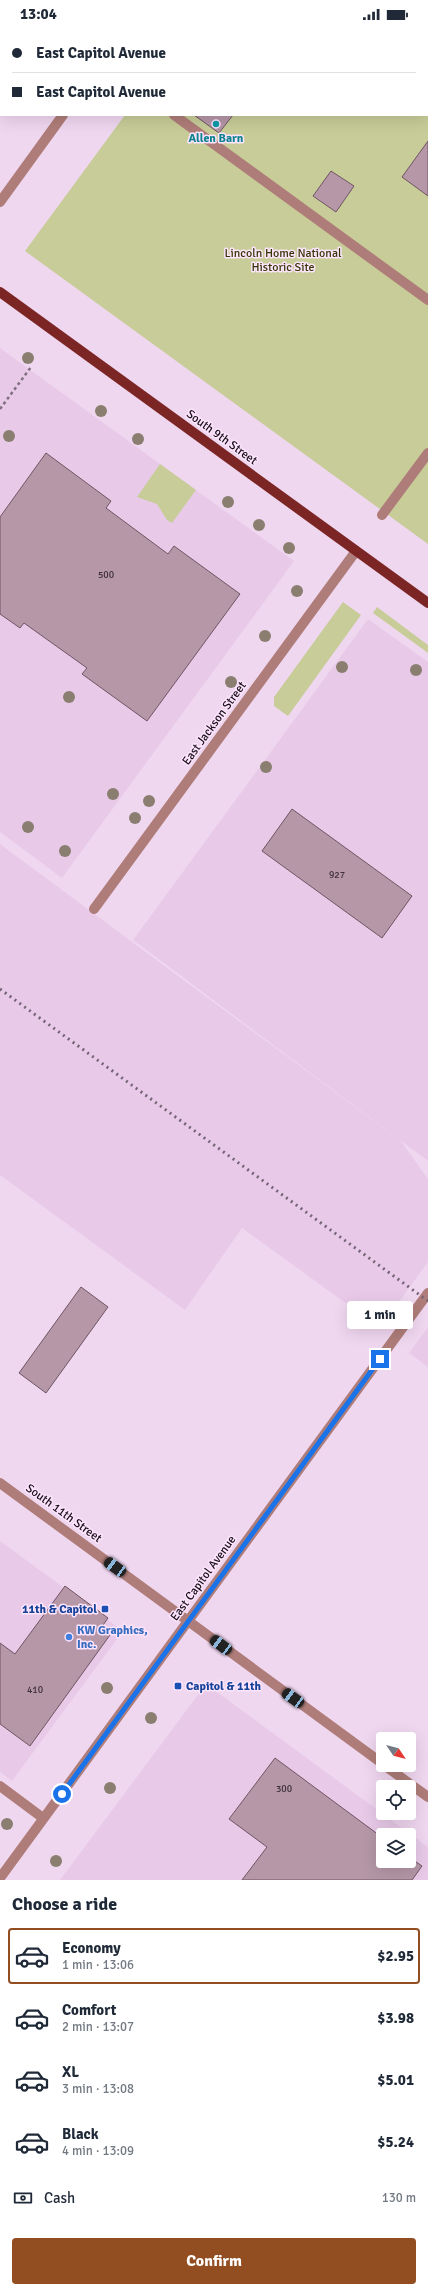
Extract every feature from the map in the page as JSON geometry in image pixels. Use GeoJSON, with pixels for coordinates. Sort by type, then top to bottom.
{"type":"FeatureCollection","features":[{"type":"Feature","properties":{"kind":"main road","name":"South 9th Street"},"geometry":{"type":"LineString","coordinates":[[0,292],[428,603]]}},
{"type":"Feature","properties":{"kind":"street"},"geometry":{"type":"LineString","coordinates":[[0,202],[62,116]]}},
{"type":"Feature","properties":{"kind":"street"},"geometry":{"type":"LineString","coordinates":[[175,116],[428,300]]}},
{"type":"Feature","properties":{"kind":"street"},"geometry":{"type":"LineString","coordinates":[[382,515],[428,453]]}},
{"type":"Feature","properties":{"kind":"street","name":"East Jackson Street"},"geometry":{"type":"LineString","coordinates":[[94,910],[356,551]]}},
{"type":"Feature","properties":{"kind":"street","name":"East Capitol Avenue"},"geometry":{"type":"LineString","coordinates":[[0,1878],[428,1293]]}},
{"type":"Feature","properties":{"kind":"street","name":"South 11th Street"},"geometry":{"type":"LineString","coordinates":[[0,1483],[376,1758]]}},
{"type":"Feature","properties":{"kind":"street","name":"South 11th Street"},"geometry":{"type":"LineString","coordinates":[[395,1772],[428,1797]]}},
{"type":"Feature","properties":{"kind":"street"},"geometry":{"type":"LineString","coordinates":[[0,1786],[43,1818]]}},
{"type":"Feature","properties":{"kind":"path"},"geometry":{"type":"LineString","coordinates":[[0,409],[31,367]]}},
{"type":"Feature","properties":{"kind":"shaded area"},"geometry":{"type":"Polygon","coordinates":[[[0,348],[294,561],[62,878],[0,832],[0,348]]]}},
{"type":"Feature","properties":{"kind":"shaded area"},"geometry":{"type":"Polygon","coordinates":[[[368,619],[428,662],[428,1161],[133,940],[368,619]]]}},
{"type":"Feature","properties":{"kind":"shaded area"},"geometry":{"type":"Polygon","coordinates":[[[0,844],[401,1141],[428,1179],[428,1262],[380,1328],[242,1228],[185,1310],[0,1175],[0,844]]]}},
{"type":"Feature","properties":{"kind":"shaded area"},"geometry":{"type":"Polygon","coordinates":[[[428,1327],[428,1367],[409,1353],[428,1327]]]}},
{"type":"Feature","properties":{"kind":"shaded area"},"geometry":{"type":"Polygon","coordinates":[[[0,1541],[123,1631],[12,1781],[0,1772],[0,1541]]]}},
{"type":"Feature","properties":{"kind":"shaded area"},"geometry":{"type":"Polygon","coordinates":[[[206,1684],[376,1809],[376,1820],[391,1820],[402,1828],[376,1828],[376,1868],[416,1868],[416,1838],[428,1847],[428,1880],[60,1880],[206,1684]]]}},
{"type":"Feature","properties":{"kind":"green space","name":"Lincoln Home National Historic Site"},"geometry":{"type":"Polygon","coordinates":[[[124,116],[428,116],[428,544],[25,251],[124,116]]]}},
{"type":"Feature","properties":{"kind":"green space"},"geometry":{"type":"Polygon","coordinates":[[[160,464],[196,490],[172,523],[167,520],[157,504],[137,497],[160,464]]]}},
{"type":"Feature","properties":{"kind":"green space"},"geometry":{"type":"Polygon","coordinates":[[[343,602],[361,615],[288,716],[274,706],[274,697],[343,602]]]}},
{"type":"Feature","properties":{"kind":"green space"},"geometry":{"type":"Polygon","coordinates":[[[377,607],[428,645],[428,653],[373,613],[377,607]]]}},
{"type":"Feature","properties":{"kind":"building","name":"Allen Barn"},"geometry":{"type":"Polygon","coordinates":[[[195,116],[232,116],[219,133],[195,116]]]}},
{"type":"Feature","properties":{"kind":"building"},"geometry":{"type":"Polygon","coordinates":[[[428,141],[428,196],[402,177],[428,141]]]}},
{"type":"Feature","properties":{"kind":"building"},"geometry":{"type":"Polygon","coordinates":[[[331,171],[354,186],[336,212],[313,196],[331,171]]]}},
{"type":"Feature","properties":{"kind":"building"},"geometry":{"type":"Polygon","coordinates":[[[46,453],[111,501],[106,508],[168,554],[174,546],[240,594],[147,721],[82,674],[87,668],[24,623],[20,628],[0,614],[0,517],[46,453]]]}},
{"type":"Feature","properties":{"kind":"building"},"geometry":{"type":"Polygon","coordinates":[[[292,809],[412,896],[382,938],[262,851],[292,809]]]}},
{"type":"Feature","properties":{"kind":"building"},"geometry":{"type":"Polygon","coordinates":[[[81,1287],[108,1307],[46,1393],[19,1373],[81,1287]]]}},
{"type":"Feature","properties":{"kind":"building"},"geometry":{"type":"Polygon","coordinates":[[[65,1586],[108,1618],[101,1628],[110,1635],[30,1746],[0,1724],[0,1643],[15,1654],[65,1586]]]}},
{"type":"Feature","properties":{"kind":"building"},"geometry":{"type":"Polygon","coordinates":[[[275,1758],[376,1833],[376,1868],[416,1868],[416,1862],[422,1866],[412,1880],[242,1880],[267,1847],[229,1819],[275,1758]]]}},
{"type":"Feature","properties":{"kind":"railway"},"geometry":{"type":"LineString","coordinates":[[0,989],[428,1301]]}},
{"type":"Feature","properties":{"kind":"place","name":"Allen Barn"},"geometry":{"type":"Point","coordinates":[216,124]}},
{"type":"Feature","properties":{"kind":"place","name":"11th & Capitol"},"geometry":{"type":"Point","coordinates":[105,1609]}},
{"type":"Feature","properties":{"kind":"place","name":"KW Graphics, Inc."},"geometry":{"type":"Point","coordinates":[69,1637]}},
{"type":"Feature","properties":{"kind":"place","name":"Capitol & 11th"},"geometry":{"type":"Point","coordinates":[178,1686]}},
{"type":"Feature","properties":{"kind":"route"},"geometry":{"type":"LineString","coordinates":[[62,1794],[380,1359]]}}]}
